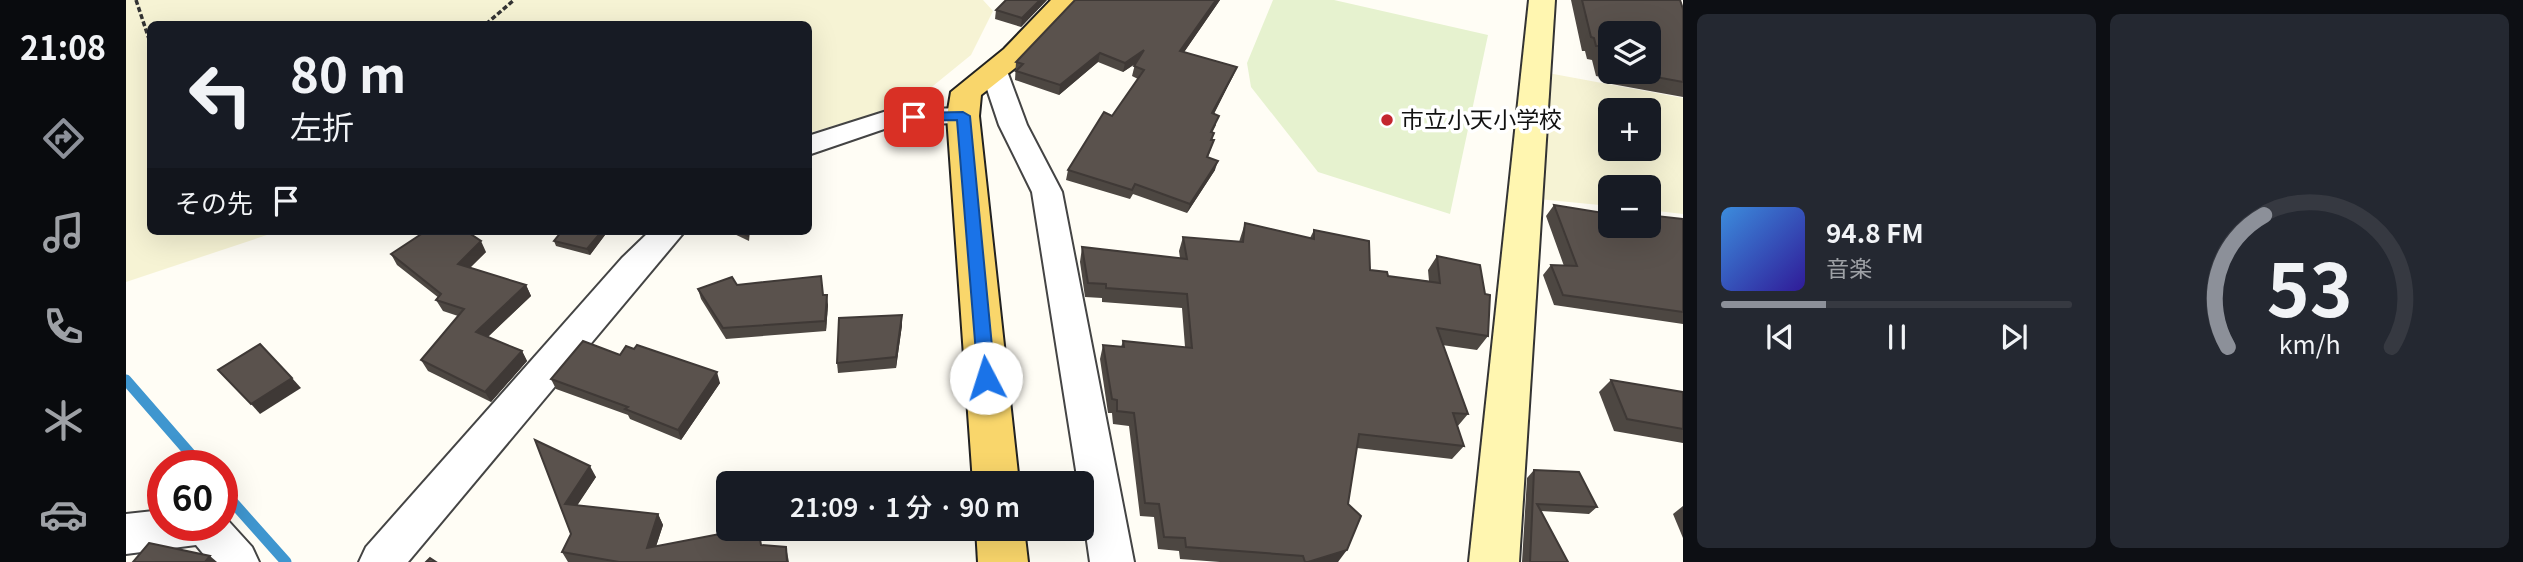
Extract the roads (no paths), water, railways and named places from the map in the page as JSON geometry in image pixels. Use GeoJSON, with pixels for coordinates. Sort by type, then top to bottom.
{"type":"FeatureCollection","features":[{"type":"Feature","properties":{"kind":"main road"},"geometry":{"type":"LineString","coordinates":[[995,471],[963,116],[966,92],[1014,55],[1057,2]]}},
{"type":"Feature","properties":{"kind":"main road"},"geometry":{"type":"LineString","coordinates":[[1001,541],[1003,562]]}},
{"type":"Feature","properties":{"kind":"street"},"geometry":{"type":"LineString","coordinates":[[1494,562],[1542,0]]}},
{"type":"Feature","properties":{"kind":"street"},"geometry":{"type":"LineString","coordinates":[[994,71],[1013,125],[1047,192],[1112,562]]}},
{"type":"Feature","properties":{"kind":"street"},"geometry":{"type":"LineString","coordinates":[[812,145],[890,118],[963,116]]}},
{"type":"Feature","properties":{"kind":"street"},"geometry":{"type":"LineString","coordinates":[[381,562],[634,266],[665,235]]}},
{"type":"Feature","properties":{"kind":"street"},"geometry":{"type":"LineString","coordinates":[[126,534],[205,525],[237,562]]}},
{"type":"Feature","properties":{"kind":"waterway"},"geometry":{"type":"LineString","coordinates":[[126,380],[187,450]]}},
{"type":"Feature","properties":{"kind":"waterway"},"geometry":{"type":"LineString","coordinates":[[238,508],[286,562]]}},
{"type":"Feature","properties":{"kind":"place","name":"市立小天小学校"},"geometry":{"type":"Point","coordinates":[1387,120]}}]}
